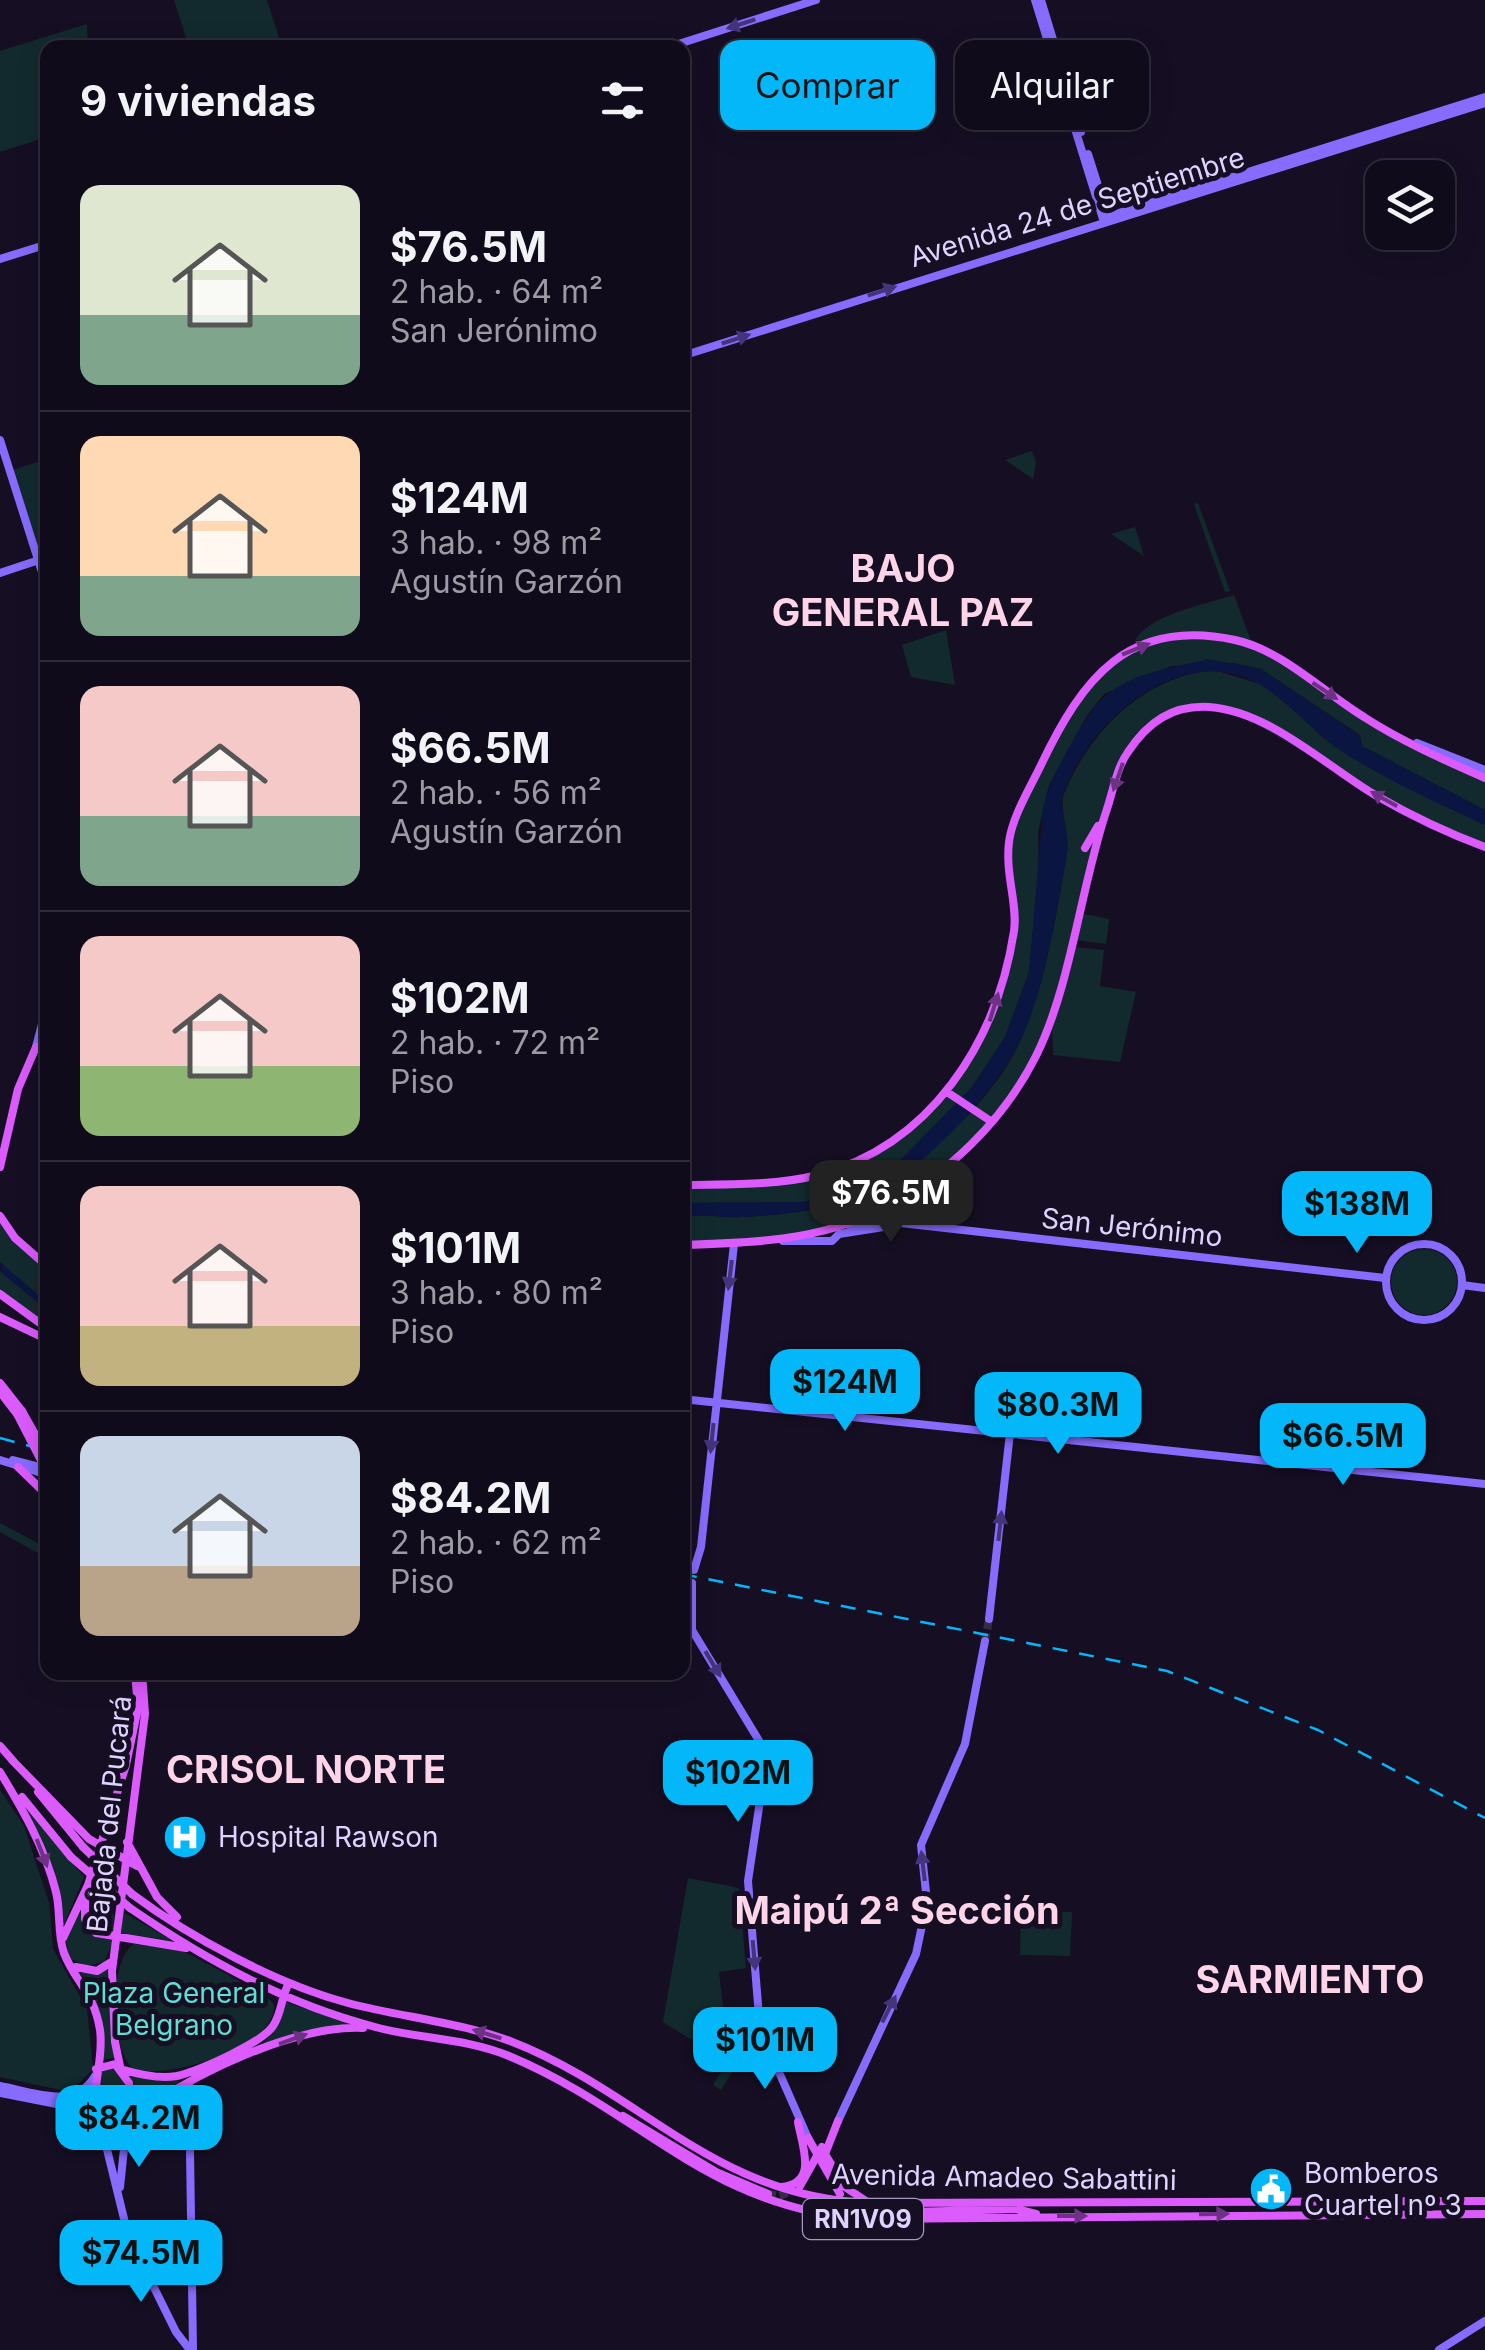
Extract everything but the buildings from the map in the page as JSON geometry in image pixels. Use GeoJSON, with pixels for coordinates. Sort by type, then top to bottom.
{"type":"FeatureCollection","features":[{"type":"Feature","properties":{"kind":"main road"},"geometry":{"type":"LineString","coordinates":[[690,40],[816,0]]}},
{"type":"Feature","properties":{"kind":"main road"},"geometry":{"type":"LineString","coordinates":[[1038,0],[1108,218]]}},
{"type":"Feature","properties":{"kind":"main road","name":"Avenida 24 de Septiembre"},"geometry":{"type":"LineString","coordinates":[[690,353],[1485,100]]}},
{"type":"Feature","properties":{"kind":"main road"},"geometry":{"type":"LineString","coordinates":[[0,258],[40,246]]}},
{"type":"Feature","properties":{"kind":"main road"},"geometry":{"type":"LineString","coordinates":[[0,440],[40,550]]}},
{"type":"Feature","properties":{"kind":"main road"},"geometry":{"type":"LineString","coordinates":[[0,573],[40,559]]}},
{"type":"Feature","properties":{"kind":"main road"},"geometry":{"type":"LineString","coordinates":[[690,1185],[778,1181],[832,1170],[898,1138],[951,1094],[985,1034],[1013,938],[1015,915],[1007,882],[1011,831],[1070,706],[1112,660],[1135,648],[1182,636],[1241,641],[1274,656],[1362,716],[1485,774]]}},
{"type":"Feature","properties":{"kind":"main road"},"geometry":{"type":"LineString","coordinates":[[690,1245],[779,1241],[835,1228],[884,1208],[920,1186],[990,1120],[1041,1046],[1105,813],[1125,756],[1148,727],[1176,710],[1208,707],[1256,722],[1375,795],[1485,847]]}},
{"type":"Feature","properties":{"kind":"main road"},"geometry":{"type":"LineString","coordinates":[[1085,848],[1105,813]]}},
{"type":"Feature","properties":{"kind":"main road"},"geometry":{"type":"LineString","coordinates":[[1,1165],[18,1090],[40,1032]]}},
{"type":"Feature","properties":{"kind":"main road"},"geometry":{"type":"LineString","coordinates":[[951,1094],[990,1120]]}},
{"type":"Feature","properties":{"kind":"main road"},"geometry":{"type":"LineString","coordinates":[[0,1216],[16,1238],[40,1259]]}},
{"type":"Feature","properties":{"kind":"main road","name":"San Jerónimo"},"geometry":{"type":"LineString","coordinates":[[835,1228],[877,1221],[1386,1278]]}},
{"type":"Feature","properties":{"kind":"main road","name":"San Jerónimo"},"geometry":{"type":"LineString","coordinates":[[779,1241],[832,1241],[838,1234],[875,1226],[934,1228]]}},
{"type":"Feature","properties":{"kind":"main road"},"geometry":{"type":"LineString","coordinates":[[694,1570],[701,1547],[734,1244]]}},
{"type":"Feature","properties":{"kind":"main road"},"geometry":{"type":"LineString","coordinates":[[1415,1244],[1427,1244],[1438,1246],[1456,1262],[1462,1285],[1452,1307],[1442,1315],[1419,1320],[1398,1310],[1386,1289],[1386,1278],[1395,1256],[1415,1244]]}},
{"type":"Feature","properties":{"kind":"main road"},"geometry":{"type":"LineString","coordinates":[[1462,1285],[1485,1288]]}},
{"type":"Feature","properties":{"kind":"main road"},"geometry":{"type":"LineString","coordinates":[[0,1294],[40,1323]]}},
{"type":"Feature","properties":{"kind":"main road"},"geometry":{"type":"LineString","coordinates":[[0,1317],[40,1336]]}},
{"type":"Feature","properties":{"kind":"main road"},"geometry":{"type":"LineString","coordinates":[[0,1383],[40,1444]]}},
{"type":"Feature","properties":{"kind":"main road"},"geometry":{"type":"LineString","coordinates":[[0,1392],[20,1412],[40,1458]]}},
{"type":"Feature","properties":{"kind":"main road"},"geometry":{"type":"LineString","coordinates":[[690,1400],[1485,1484]]}},
{"type":"Feature","properties":{"kind":"main road"},"geometry":{"type":"LineString","coordinates":[[989,1620],[1010,1432]]}},
{"type":"Feature","properties":{"kind":"main road"},"geometry":{"type":"LineString","coordinates":[[0,1458],[40,1470]]}},
{"type":"Feature","properties":{"kind":"main road"},"geometry":{"type":"LineString","coordinates":[[0,1458],[40,1471]]}},
{"type":"Feature","properties":{"kind":"main road"},"geometry":{"type":"LineString","coordinates":[[18,1466],[39,1484]]}},
{"type":"Feature","properties":{"kind":"main road"},"geometry":{"type":"LineString","coordinates":[[592,2102],[724,2176],[770,2190],[790,2187],[806,2168],[808,2159],[798,2122],[760,2028],[748,1881],[767,1754],[692,1630],[692,1583]]}},
{"type":"Feature","properties":{"kind":"main road"},"geometry":{"type":"LineString","coordinates":[[872,2203],[849,2192],[828,2164],[825,2151],[916,1954],[928,1902],[921,1846],[965,1744],[985,1641]]}},
{"type":"Feature","properties":{"kind":"main road","name":"Bajada del Pucará"},"geometry":{"type":"LineString","coordinates":[[62,1942],[88,1886],[134,1732],[139,1680]]}},
{"type":"Feature","properties":{"kind":"main road","name":"Bajada del Pucará"},"geometry":{"type":"LineString","coordinates":[[128,2126],[132,2095],[114,2042],[115,1959],[120,1938],[124,1856],[145,1714],[140,1680]]}},
{"type":"Feature","properties":{"kind":"main road","name":"Avenida Amadeo Sabattini"},"geometry":{"type":"LineString","coordinates":[[0,1746],[83,1847],[132,1894],[244,1960],[344,2002],[512,2042],[558,2064],[703,2156],[770,2190],[872,2203],[1485,2201]]}},
{"type":"Feature","properties":{"kind":"main road"},"geometry":{"type":"LineString","coordinates":[[12,1760],[78,1829],[138,1868]]}},
{"type":"Feature","properties":{"kind":"main road"},"geometry":{"type":"LineString","coordinates":[[0,1771],[24,1810],[54,1885],[62,1942],[95,2008],[101,2039],[94,2102],[128,2235],[176,2332],[192,2350]]}},
{"type":"Feature","properties":{"kind":"main road","name":"Avenida Amadeo Sabattini"},"geometry":{"type":"LineString","coordinates":[[0,1771],[72,1858],[130,1908],[209,1958],[282,1996],[381,2029],[490,2049],[540,2070],[725,2184],[796,2210],[864,2219],[1485,2214]]}},
{"type":"Feature","properties":{"kind":"main road"},"geometry":{"type":"LineString","coordinates":[[78,1829],[90,1832],[106,1820]]}},
{"type":"Feature","properties":{"kind":"main road","name":"RN1V09"},"geometry":{"type":"LineString","coordinates":[[126,1840],[138,1868],[174,1915],[244,1960]]}},
{"type":"Feature","properties":{"kind":"main road"},"geometry":{"type":"LineString","coordinates":[[88,1886],[84,1907],[88,1924],[101,1935],[120,1938]]}},
{"type":"Feature","properties":{"kind":"main road","name":"RN1V09"},"geometry":{"type":"LineString","coordinates":[[120,1938],[174,1945],[209,1958]]}},
{"type":"Feature","properties":{"kind":"main road"},"geometry":{"type":"LineString","coordinates":[[72,1965],[96,1971],[115,1959]]}},
{"type":"Feature","properties":{"kind":"main road"},"geometry":{"type":"LineString","coordinates":[[0,2089],[73,2097],[85,2091],[95,2072],[108,2062],[147,2076],[182,2074],[264,2036],[277,2019],[290,1982]]}},
{"type":"Feature","properties":{"kind":"main road"},"geometry":{"type":"LineString","coordinates":[[0,2089],[72,2106],[114,2135],[155,2102],[189,2084],[306,2034],[330,2028],[381,2029]]}},
{"type":"Feature","properties":{"kind":"main road"},"geometry":{"type":"LineString","coordinates":[[182,2074],[189,2084],[192,2350]]}},
{"type":"Feature","properties":{"kind":"main road"},"geometry":{"type":"LineString","coordinates":[[800,2186],[838,2121]]}},
{"type":"Feature","properties":{"kind":"main road"},"geometry":{"type":"LineString","coordinates":[[798,2122],[840,2194]]}},
{"type":"Feature","properties":{"kind":"main road"},"geometry":{"type":"LineString","coordinates":[[120,2206],[128,2126]]}},
{"type":"Feature","properties":{"kind":"main road"},"geometry":{"type":"LineString","coordinates":[[879,2212],[1016,2209],[1040,2216]]}},
{"type":"Feature","properties":{"kind":"main road"},"geometry":{"type":"LineString","coordinates":[[1439,2350],[1485,2321]]}},
{"type":"Feature","properties":{"kind":"green space"},"geometry":{"type":"Polygon","coordinates":[[[174,0],[267,0],[280,40],[187,40],[174,0]]]}},
{"type":"Feature","properties":{"kind":"green space"},"geometry":{"type":"Polygon","coordinates":[[[87,24],[88,40],[40,40],[40,139],[0,152],[0,51],[87,24]]]}},
{"type":"Feature","properties":{"kind":"green space"},"geometry":{"type":"Polygon","coordinates":[[[1032,451],[1036,463],[1033,479],[1005,460],[1032,451]]]}},
{"type":"Feature","properties":{"kind":"green space"},"geometry":{"type":"Polygon","coordinates":[[[40,461],[38,554],[12,470],[40,461]]]}},
{"type":"Feature","properties":{"kind":"green space"},"geometry":{"type":"Polygon","coordinates":[[[1198,503],[1230,591],[1225,592],[1194,504],[1198,503]]]}},
{"type":"Feature","properties":{"kind":"green space"},"geometry":{"type":"Polygon","coordinates":[[[1135,527],[1144,556],[1111,534],[1135,527]]]}},
{"type":"Feature","properties":{"kind":"green space"},"geometry":{"type":"Polygon","coordinates":[[[1234,595],[1252,644],[1230,636],[1140,642],[1136,639],[1166,616],[1234,595]]]}},
{"type":"Feature","properties":{"kind":"green space"},"geometry":{"type":"Polygon","coordinates":[[[946,630],[955,685],[911,677],[902,645],[946,630]]]}},
{"type":"Feature","properties":{"kind":"green space"},"geometry":{"type":"Polygon","coordinates":[[[1199,635],[1259,649],[1368,720],[1485,778],[1485,810],[1362,746],[1360,735],[1261,669],[1234,663],[1171,666],[1104,694],[1086,717],[1049,785],[1038,832],[1039,875],[1029,972],[1005,1037],[972,1087],[889,1172],[848,1191],[804,1202],[690,1203],[690,1185],[802,1178],[857,1161],[924,1117],[975,1051],[1013,938],[1009,841],[1038,772],[1099,671],[1150,642],[1199,635]]]}},
{"type":"Feature","properties":{"kind":"green space"},"geometry":{"type":"Polygon","coordinates":[[[1214,670],[1263,685],[1349,756],[1485,825],[1485,847],[1420,819],[1233,711],[1195,708],[1167,714],[1137,741],[1119,776],[1103,820],[1055,1009],[1042,1042],[1012,1092],[976,1138],[932,1178],[858,1218],[784,1236],[690,1244],[690,1216],[789,1213],[862,1195],[907,1169],[973,1110],[1007,1066],[1036,1000],[1066,860],[1063,799],[1075,771],[1088,749],[1122,711],[1164,683],[1214,670]]]}},
{"type":"Feature","properties":{"kind":"green space"},"geometry":{"type":"Polygon","coordinates":[[[1084,914],[1109,919],[1106,944],[1075,940],[1084,914]]]}},
{"type":"Feature","properties":{"kind":"green space"},"geometry":{"type":"Polygon","coordinates":[[[1075,947],[1104,950],[1100,986],[1136,992],[1120,1062],[1053,1055],[1052,1020],[1075,947]]]}},
{"type":"Feature","properties":{"kind":"green space"},"geometry":{"type":"Polygon","coordinates":[[[0,1216],[40,1259],[40,1297],[0,1262],[0,1216]]]}},
{"type":"Feature","properties":{"kind":"green space"},"geometry":{"type":"Polygon","coordinates":[[[1424,1249],[1437,1251],[1447,1259],[1455,1269],[1455,1295],[1447,1305],[1437,1313],[1424,1315],[1411,1313],[1401,1305],[1393,1295],[1391,1282],[1393,1269],[1401,1259],[1411,1251],[1424,1249]]]}},
{"type":"Feature","properties":{"kind":"green space"},"geometry":{"type":"Polygon","coordinates":[[[0,1271],[40,1304],[40,1324],[0,1294],[0,1271]]]}},
{"type":"Feature","properties":{"kind":"green space"},"geometry":{"type":"Polygon","coordinates":[[[0,1523],[40,1544],[40,1554],[0,1532],[0,1523]]]}},
{"type":"Feature","properties":{"kind":"green space"},"geometry":{"type":"Polygon","coordinates":[[[0,1790],[24,1826],[49,1903],[53,1949],[87,2009],[93,2069],[70,2092],[0,2077],[0,1790]]]}},
{"type":"Feature","properties":{"kind":"green space"},"geometry":{"type":"Polygon","coordinates":[[[23,1803],[84,1877],[63,1927],[49,1865],[23,1803]]]}},
{"type":"Feature","properties":{"kind":"green space"},"geometry":{"type":"Polygon","coordinates":[[[688,1878],[739,1888],[746,1968],[719,1972],[726,2034],[736,2066],[721,2090],[713,2085],[727,2062],[663,2022],[688,1878]]]}},
{"type":"Feature","properties":{"kind":"green space"},"geometry":{"type":"Polygon","coordinates":[[[91,1882],[112,1901],[115,1935],[92,1925],[87,1896],[91,1882]]]}},
{"type":"Feature","properties":{"kind":"green space"},"geometry":{"type":"Polygon","coordinates":[[[1021,1910],[1072,1912],[1070,1956],[1020,1955],[1021,1910]]]}},
{"type":"Feature","properties":{"kind":"green space"},"geometry":{"type":"Polygon","coordinates":[[[121,1911],[173,1941],[122,1933],[121,1911]]]}},
{"type":"Feature","properties":{"kind":"green space"},"geometry":{"type":"Polygon","coordinates":[[[79,1913],[95,1937],[114,1941],[104,1962],[87,1966],[69,1958],[66,1937],[79,1913]]]}},
{"type":"Feature","properties":{"kind":"green space","name":"Plaza General Belgrano"},"geometry":{"type":"Polygon","coordinates":[[[134,1944],[179,1949],[266,1995],[274,2005],[270,2021],[258,2035],[217,2057],[170,2070],[133,2069],[120,2044],[116,1986],[126,1953],[134,1944]]]}},
{"type":"Feature","properties":{"kind":"green space"},"geometry":{"type":"Polygon","coordinates":[[[107,1970],[114,2058],[101,2060],[97,2005],[81,1973],[107,1970]]]}},
{"type":"Feature","properties":{"kind":"green space"},"geometry":{"type":"Polygon","coordinates":[[[282,2001],[354,2025],[307,2030],[260,2048],[278,2025],[282,2001]]]}},
{"type":"Feature","properties":{"kind":"green space"},"geometry":{"type":"Polygon","coordinates":[[[116,2068],[124,2082],[128,2107],[119,2129],[111,2129],[100,2110],[99,2086],[101,2070],[116,2068]]]}},
{"type":"Feature","properties":{"kind":"green space"},"geometry":{"type":"Polygon","coordinates":[[[129,2074],[177,2078],[181,2086],[134,2116],[135,2093],[129,2074]]]}},
{"type":"Feature","properties":{"kind":"shaded area"},"geometry":{"type":"Polygon","coordinates":[[[1208,659],[1261,669],[1360,736],[1362,746],[1485,810],[1485,825],[1355,759],[1325,739],[1267,689],[1241,676],[1212,672],[1184,675],[1157,686],[1109,722],[1074,770],[1063,795],[1067,854],[1043,976],[1018,1045],[972,1110],[915,1165],[855,1197],[789,1213],[690,1216],[690,1203],[804,1202],[848,1191],[889,1172],[972,1087],[1005,1037],[1029,972],[1043,808],[1051,783],[1098,704],[1112,691],[1143,675],[1208,659]]]}},
{"type":"Feature","properties":{"kind":"shaded area"},"geometry":{"type":"Polygon","coordinates":[[[0,1262],[40,1297],[40,1304],[3,1274],[0,1262]]]}},
{"type":"Feature","properties":{"kind":"tunnel"},"geometry":{"type":"LineString","coordinates":[[985,1641],[989,1619]]}},
{"type":"Feature","properties":{"kind":"tunnel"},"geometry":{"type":"LineString","coordinates":[[768,2194],[780,2196],[796,2189]]}},
{"type":"Feature","properties":{"kind":"tunnel"},"geometry":{"type":"LineString","coordinates":[[846,2201],[879,2213]]}},
{"type":"Feature","properties":{"kind":"railway"},"geometry":{"type":"LineString","coordinates":[[0,1438],[40,1449]]}},
{"type":"Feature","properties":{"kind":"railway"},"geometry":{"type":"LineString","coordinates":[[690,1576],[1167,1671],[1318,1730],[1485,1818]]}},
{"type":"Feature","properties":{"kind":"place","name":"Hospital Rawson"},"geometry":{"type":"Point","coordinates":[185,1837]}},
{"type":"Feature","properties":{"kind":"place","name":"Bomberos Cuartel nº 3"},"geometry":{"type":"Point","coordinates":[1271,2189]}},
{"type":"Feature","properties":{"kind":"district","name":"BAJO GENERAL PAZ"},"geometry":{"type":"Point","coordinates":[903,591]}},
{"type":"Feature","properties":{"kind":"district","name":"CRISOL NORTE"},"geometry":{"type":"Point","coordinates":[306,1770]}},
{"type":"Feature","properties":{"kind":"district","name":"Maipú 2ª Sección"},"geometry":{"type":"Point","coordinates":[897,1911]}},
{"type":"Feature","properties":{"kind":"district","name":"SARMIENTO"},"geometry":{"type":"Point","coordinates":[1310,1980]}}]}
